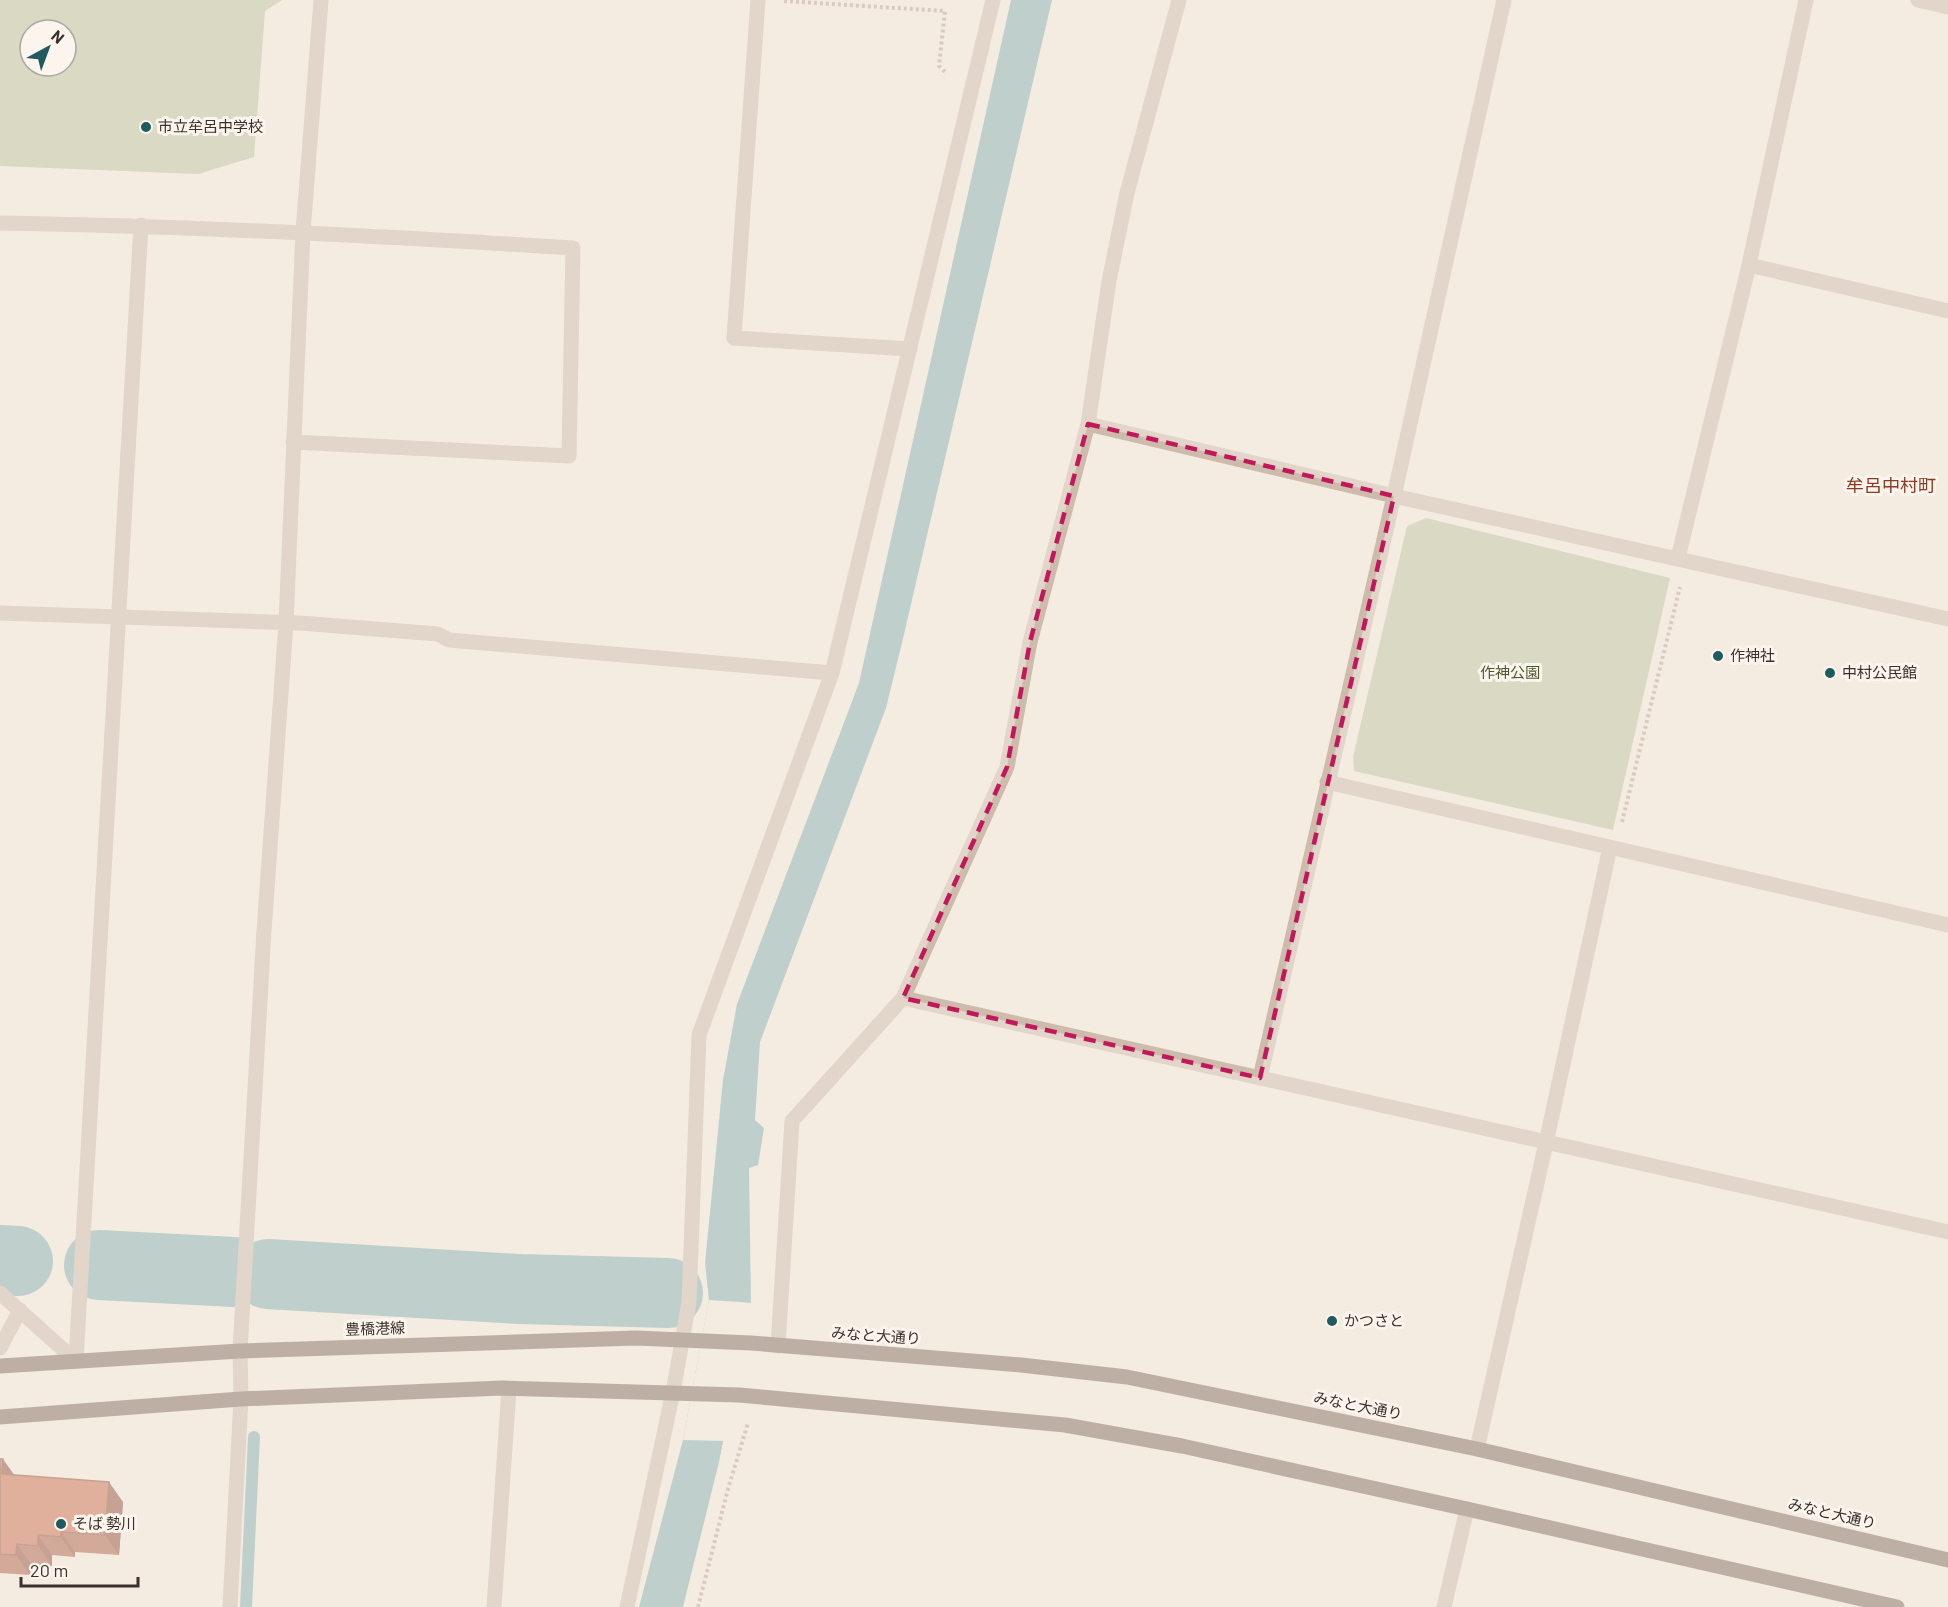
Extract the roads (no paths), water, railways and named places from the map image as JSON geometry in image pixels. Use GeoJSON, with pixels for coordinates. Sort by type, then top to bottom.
{"type":"FeatureCollection","features":[{"type":"Feature","properties":{"kind":"main road","name":"豊橋港線"},"geometry":{"type":"LineString","coordinates":[[0,1366],[240,1352],[625,1339],[752,1343]]}},
{"type":"Feature","properties":{"kind":"main road","name":"みなと大通り"},"geometry":{"type":"LineString","coordinates":[[752,1343],[1021,1365],[1127,1377],[1477,1449],[1948,1560]]}},
{"type":"Feature","properties":{"kind":"main road"},"geometry":{"type":"LineString","coordinates":[[0,1417],[241,1399],[509,1389],[739,1395],[1065,1425],[1182,1446],[1897,1607]]}},
{"type":"Feature","properties":{"kind":"street"},"geometry":{"type":"LineString","coordinates":[[230,1607],[241,1399],[240,1352],[264,931],[286,623],[303,232],[321,0]]}},
{"type":"Feature","properties":{"kind":"street"},"geometry":{"type":"LineString","coordinates":[[758,0],[734,338],[910,349]]}},
{"type":"Feature","properties":{"kind":"street"},"geometry":{"type":"LineString","coordinates":[[627,1607],[666,1424],[680,1393],[683,1340],[689,1302],[699,1035],[832,673],[993,0]]}},
{"type":"Feature","properties":{"kind":"street"},"geometry":{"type":"LineString","coordinates":[[778,1346],[792,1121],[903,998],[1008,767],[1030,642],[1088,424],[1109,280],[1127,193],[1179,0]]}},
{"type":"Feature","properties":{"kind":"street"},"geometry":{"type":"LineString","coordinates":[[1260,1078],[1394,496],[1504,0]]}},
{"type":"Feature","properties":{"kind":"street"},"geometry":{"type":"LineString","coordinates":[[1683,559],[1806,0]]}},
{"type":"Feature","properties":{"kind":"street"},"geometry":{"type":"LineString","coordinates":[[1918,0],[1948,7]]}},
{"type":"Feature","properties":{"kind":"street"},"geometry":{"type":"LineString","coordinates":[[0,223],[141,225],[303,232],[573,248],[569,456],[293,442]]}},
{"type":"Feature","properties":{"kind":"street"},"geometry":{"type":"LineString","coordinates":[[76,1361],[141,225]]}},
{"type":"Feature","properties":{"kind":"street"},"geometry":{"type":"LineString","coordinates":[[1749,265],[1948,311]]}},
{"type":"Feature","properties":{"kind":"street"},"geometry":{"type":"LineString","coordinates":[[1088,424],[1394,496],[1948,619]]}},
{"type":"Feature","properties":{"kind":"street"},"geometry":{"type":"LineString","coordinates":[[0,613],[286,623],[438,633],[449,640],[832,673]]}},
{"type":"Feature","properties":{"kind":"street"},"geometry":{"type":"LineString","coordinates":[[1327,782],[1948,925]]}},
{"type":"Feature","properties":{"kind":"street"},"geometry":{"type":"LineString","coordinates":[[1477,1449],[1613,848]]}},
{"type":"Feature","properties":{"kind":"street"},"geometry":{"type":"LineString","coordinates":[[903,998],[1948,1232]]}},
{"type":"Feature","properties":{"kind":"street"},"geometry":{"type":"LineString","coordinates":[[0,1293],[76,1361]]}},
{"type":"Feature","properties":{"kind":"street"},"geometry":{"type":"LineString","coordinates":[[0,1348],[20,1310]]}},
{"type":"Feature","properties":{"kind":"street"},"geometry":{"type":"LineString","coordinates":[[494,1607],[509,1389]]}},
{"type":"Feature","properties":{"kind":"street"},"geometry":{"type":"LineString","coordinates":[[1444,1607],[1467,1509]]}},
{"type":"Feature","properties":{"kind":"water"},"geometry":{"type":"Polygon","coordinates":[[[1011,0],[1052,0],[901,647],[886,708],[760,1042],[755,1120],[764,1128],[758,1165],[749,1168],[751,1304],[719,1462],[683,1607],[639,1607],[683,1440],[709,1300],[705,1263],[723,1080],[737,1004],[859,683],[1011,0]]]}},
{"type":"Feature","properties":{"kind":"waterway"},"geometry":{"type":"LineString","coordinates":[[0,1260],[18,1261]]}},
{"type":"Feature","properties":{"kind":"waterway"},"geometry":{"type":"LineString","coordinates":[[99,1265],[234,1272]]}},
{"type":"Feature","properties":{"kind":"waterway"},"geometry":{"type":"LineString","coordinates":[[268,1274],[519,1289],[668,1293]]}},
{"type":"Feature","properties":{"kind":"waterway"},"geometry":{"type":"LineString","coordinates":[[246,1607],[254,1437]]}},
{"type":"Feature","properties":{"kind":"place","name":"市立牟呂中学校"},"geometry":{"type":"Point","coordinates":[146,127]}},
{"type":"Feature","properties":{"kind":"place","name":"作神社"},"geometry":{"type":"Point","coordinates":[1718,656]}},
{"type":"Feature","properties":{"kind":"place","name":"中村公民館"},"geometry":{"type":"Point","coordinates":[1830,673]}},
{"type":"Feature","properties":{"kind":"place","name":"かつさと"},"geometry":{"type":"Point","coordinates":[1332,1321]}},
{"type":"Feature","properties":{"kind":"place","name":"そば 勢川"},"geometry":{"type":"Point","coordinates":[61,1524]}},
{"type":"Feature","properties":{"kind":"district","name":"牟呂中村町"},"geometry":{"type":"Point","coordinates":[1891,486]}},
{"type":"Feature","properties":{"kind":"park label","name":"作神公園"},"geometry":{"type":"Point","coordinates":[1510,673]}}]}
